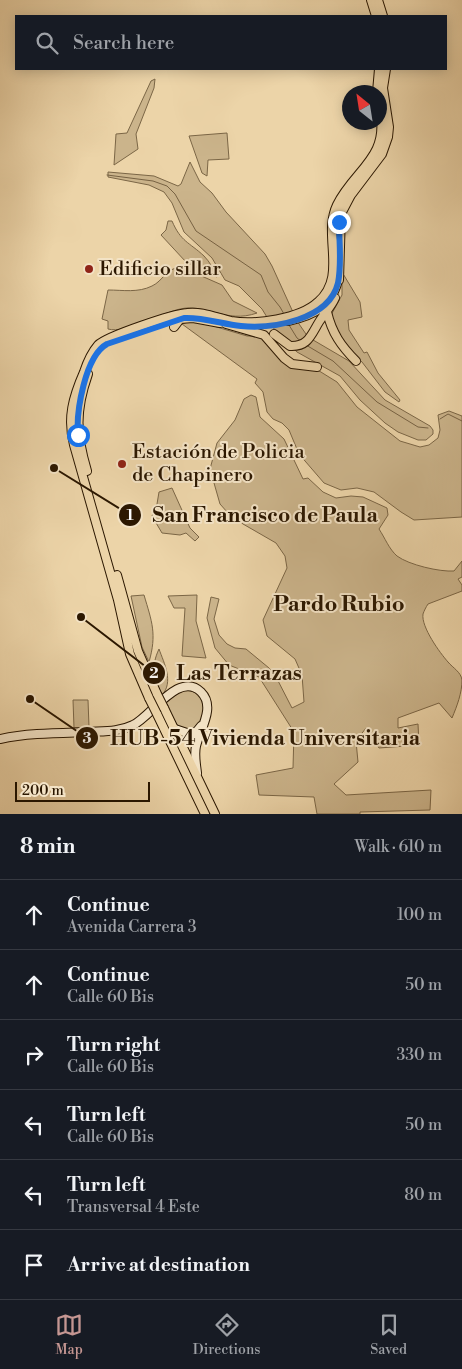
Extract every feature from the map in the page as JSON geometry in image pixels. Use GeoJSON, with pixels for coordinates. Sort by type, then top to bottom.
{"type":"FeatureCollection","features":[{"type":"Feature","properties":{"kind":"main road"},"geometry":{"type":"LineString","coordinates":[[371,0],[376,15]]}},
{"type":"Feature","properties":{"kind":"main road"},"geometry":{"type":"LineString","coordinates":[[378,0],[383,15]]}},
{"type":"Feature","properties":{"kind":"main road"},"geometry":{"type":"LineString","coordinates":[[377,85],[379,70]]}},
{"type":"Feature","properties":{"kind":"main road"},"geometry":{"type":"LineString","coordinates":[[274,334],[288,345],[299,346],[308,341],[336,295],[341,214],[351,195],[382,154],[388,137],[389,127],[383,88],[386,70]]}},
{"type":"Feature","properties":{"kind":"main road"},"geometry":{"type":"LineString","coordinates":[[226,324],[256,324],[306,314],[323,307],[329,300],[336,289],[332,226],[334,214],[339,202],[372,158],[378,147],[381,130]]}},
{"type":"Feature","properties":{"kind":"main road"},"geometry":{"type":"LineString","coordinates":[[327,312],[330,327],[338,341],[356,362]]}},
{"type":"Feature","properties":{"kind":"main road"},"geometry":{"type":"LineString","coordinates":[[205,814],[130,654],[118,600],[71,434],[72,401],[96,348],[104,341],[179,314],[199,313],[231,321],[256,324]]}},
{"type":"Feature","properties":{"kind":"main road"},"geometry":{"type":"LineString","coordinates":[[215,814],[197,773],[157,694],[138,650],[79,442],[78,411],[87,369],[99,351],[107,344],[180,319],[193,318],[226,324],[264,335],[284,358],[292,364],[317,367]]}},
{"type":"Feature","properties":{"kind":"main road"},"geometry":{"type":"LineString","coordinates":[[174,327],[180,319]]}},
{"type":"Feature","properties":{"kind":"main road"},"geometry":{"type":"LineString","coordinates":[[0,739],[30,735],[113,731],[128,727],[147,715],[172,691],[186,686],[197,689],[204,697],[207,705],[196,748],[197,773]]}},
{"type":"Feature","properties":{"kind":"main road"},"geometry":{"type":"LineString","coordinates":[[175,729],[190,734],[197,731],[204,722]]}},
{"type":"Feature","properties":{"kind":"shaded area"},"geometry":{"type":"Polygon","coordinates":[[[155,79],[154,88],[136,134],[138,149],[114,165],[116,134],[127,133],[151,81],[155,79]]]}},
{"type":"Feature","properties":{"kind":"shaded area"},"geometry":{"type":"Polygon","coordinates":[[[227,133],[229,159],[208,160],[207,176],[202,173],[189,136],[227,133]]]}},
{"type":"Feature","properties":{"kind":"shaded area"},"geometry":{"type":"Polygon","coordinates":[[[190,162],[200,182],[212,193],[226,212],[265,254],[297,321],[308,337],[349,361],[385,400],[430,426],[433,434],[426,440],[418,440],[398,432],[360,400],[340,376],[297,352],[276,332],[262,309],[239,286],[225,280],[212,258],[184,232],[172,203],[164,192],[149,185],[108,177],[108,172],[154,176],[178,186],[181,184],[190,162]]]}},
{"type":"Feature","properties":{"kind":"shaded area"},"geometry":{"type":"Polygon","coordinates":[[[168,221],[172,221],[182,238],[206,258],[217,277],[186,262],[161,235],[166,230],[168,221]]]}},
{"type":"Feature","properties":{"kind":"shaded area"},"geometry":{"type":"Polygon","coordinates":[[[181,267],[222,285],[233,301],[257,313],[236,316],[199,309],[180,309],[124,329],[108,329],[108,321],[102,319],[108,290],[141,290],[156,284],[168,272],[181,267]]]}},
{"type":"Feature","properties":{"kind":"shaded area"},"geometry":{"type":"Polygon","coordinates":[[[342,272],[360,302],[362,317],[348,320],[349,330],[364,353],[367,352],[378,373],[400,400],[399,402],[385,392],[362,362],[343,343],[330,317],[342,295],[342,272]]]}},
{"type":"Feature","properties":{"kind":"shaded area"},"geometry":{"type":"Polygon","coordinates":[[[190,321],[247,336],[259,336],[285,362],[316,369],[337,382],[357,407],[400,441],[420,447],[429,445],[438,438],[440,430],[438,415],[449,411],[462,416],[462,517],[414,520],[374,492],[357,488],[341,490],[324,483],[299,454],[289,430],[282,423],[273,419],[267,412],[263,392],[255,383],[257,379],[182,324],[190,321]]]}},
{"type":"Feature","properties":{"kind":"shaded area"},"geometry":{"type":"Polygon","coordinates":[[[251,395],[256,397],[260,417],[284,439],[303,479],[308,478],[323,492],[336,498],[363,497],[387,508],[388,515],[379,529],[389,547],[397,556],[417,565],[448,571],[454,571],[462,561],[462,577],[458,579],[462,585],[462,591],[428,604],[423,614],[425,626],[432,640],[458,672],[462,680],[460,695],[452,718],[439,703],[398,718],[398,728],[418,724],[419,745],[379,748],[366,728],[356,741],[358,762],[334,784],[346,795],[431,790],[430,810],[360,812],[360,814],[317,814],[314,797],[259,795],[256,775],[293,768],[294,732],[259,677],[229,665],[215,648],[207,618],[211,597],[219,599],[214,619],[219,635],[227,644],[235,648],[246,649],[274,673],[292,708],[304,702],[302,675],[295,659],[267,636],[263,620],[287,568],[285,556],[276,543],[243,524],[228,513],[220,504],[210,469],[217,443],[235,420],[244,399],[251,395]]]}},
{"type":"Feature","properties":{"kind":"shaded area"},"geometry":{"type":"Polygon","coordinates":[[[172,488],[190,528],[199,537],[195,541],[186,533],[180,535],[162,533],[152,516],[159,492],[172,488]]]}},
{"type":"Feature","properties":{"kind":"shaded area"},"geometry":{"type":"Polygon","coordinates":[[[144,595],[153,636],[149,662],[142,647],[131,596],[144,595]]]}},
{"type":"Feature","properties":{"kind":"shaded area"},"geometry":{"type":"Polygon","coordinates":[[[197,595],[196,621],[206,658],[182,656],[185,608],[174,608],[168,596],[197,595]]]}},
{"type":"Feature","properties":{"kind":"shaded area"},"geometry":{"type":"Polygon","coordinates":[[[159,649],[168,678],[166,690],[162,695],[154,672],[159,649]]]}},
{"type":"Feature","properties":{"kind":"shaded area"},"geometry":{"type":"Polygon","coordinates":[[[186,690],[196,693],[202,699],[204,707],[203,716],[199,723],[194,729],[187,732],[181,730],[176,725],[166,703],[171,696],[186,690]]]}},
{"type":"Feature","properties":{"kind":"shaded area"},"geometry":{"type":"Polygon","coordinates":[[[73,700],[88,700],[89,727],[74,728],[73,700]]]}},
{"type":"Feature","properties":{"kind":"waterway"},"geometry":{"type":"LineString","coordinates":[[107,175],[153,181],[167,186],[175,194],[196,231],[261,275],[268,292],[284,314]]}},
{"type":"Feature","properties":{"kind":"waterway"},"geometry":{"type":"LineString","coordinates":[[289,325],[301,341]]}},
{"type":"Feature","properties":{"kind":"waterway"},"geometry":{"type":"LineString","coordinates":[[306,345],[333,361],[377,402],[418,427],[428,428]]}},
{"type":"Feature","properties":{"kind":"waterway"},"geometry":{"type":"LineString","coordinates":[[440,419],[448,414],[462,421]]}},
{"type":"Feature","properties":{"kind":"place","name":"Edificio sillar"},"geometry":{"type":"Point","coordinates":[89,269]}},
{"type":"Feature","properties":{"kind":"place","name":"Estación de Policia de Chapinero"},"geometry":{"type":"Point","coordinates":[122,464]}},
{"type":"Feature","properties":{"kind":"place","name":"San Francisco de Paula"},"geometry":{"type":"Point","coordinates":[54,468]}},
{"type":"Feature","properties":{"kind":"place","name":"Las Terrazas"},"geometry":{"type":"Point","coordinates":[81,617]}},
{"type":"Feature","properties":{"kind":"place","name":"HUB-54 Vivienda Universitaria"},"geometry":{"type":"Point","coordinates":[30,699]}},
{"type":"Feature","properties":{"kind":"district","name":"Pardo Rubio"},"geometry":{"type":"Point","coordinates":[339,604]}},
{"type":"Feature","properties":{"kind":"route"},"geometry":{"type":"LineString","coordinates":[[78,435],[78,411],[83,387],[95,358],[101,348],[107,344],[184,318],[257,327],[307,316],[323,307],[333,294],[339,276],[339,222]]}}]}
